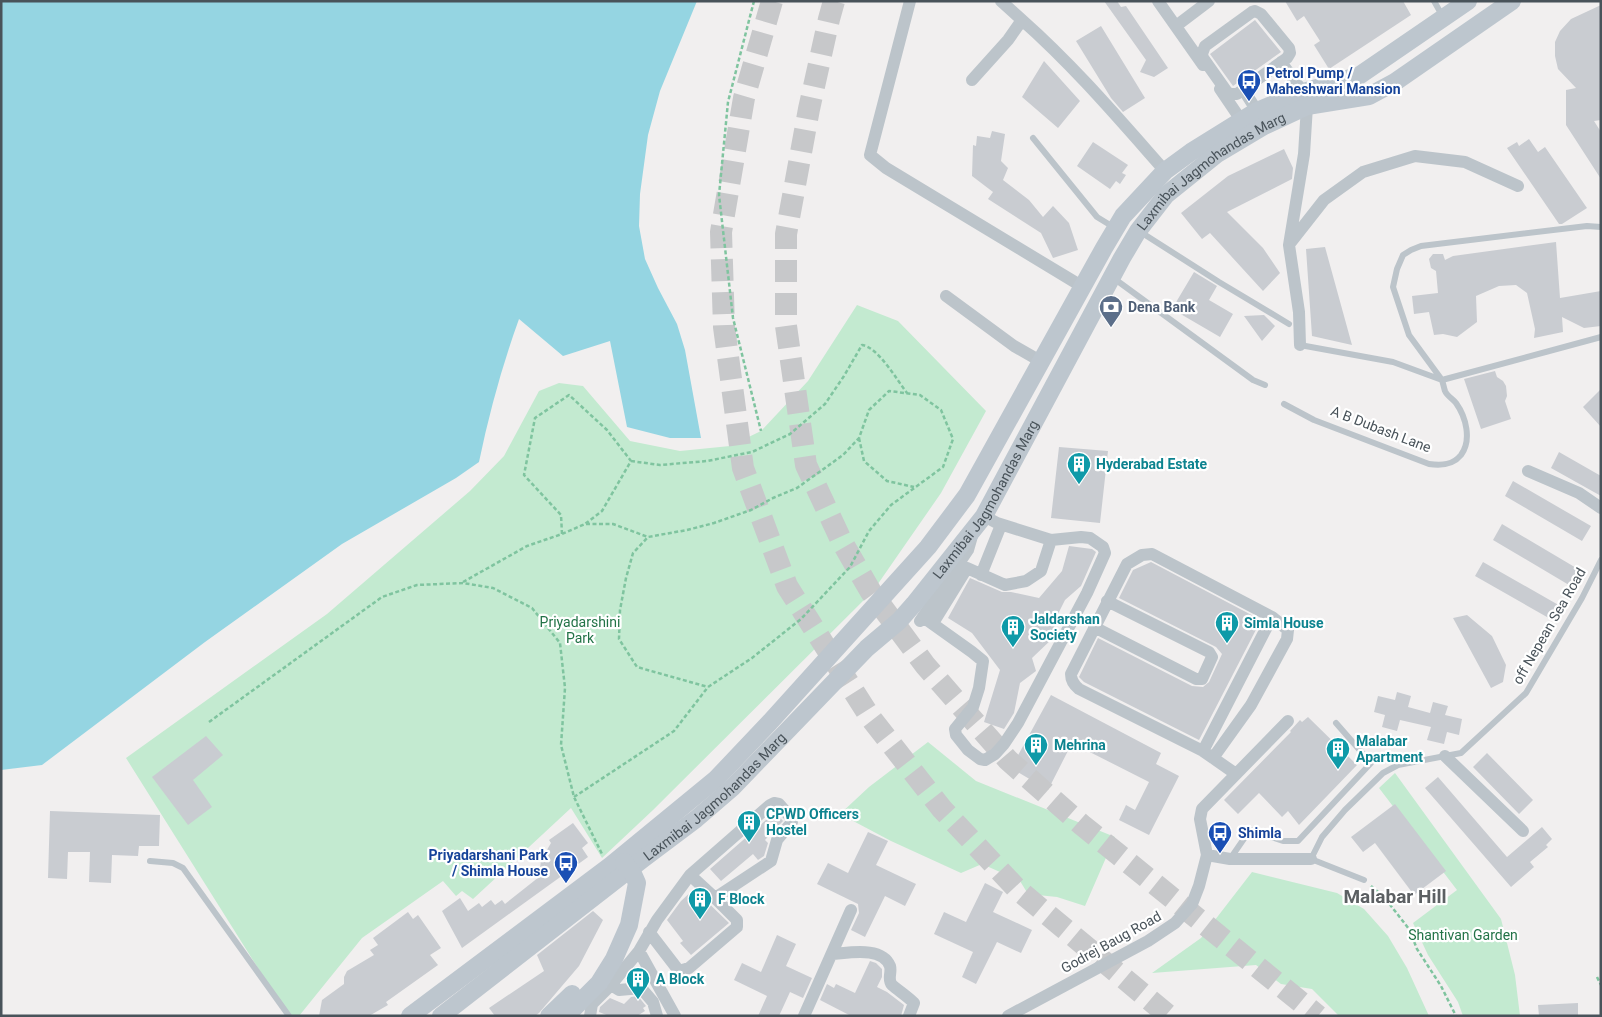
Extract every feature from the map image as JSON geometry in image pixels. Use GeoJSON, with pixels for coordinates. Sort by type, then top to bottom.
{"type":"FeatureCollection","features":[{"type":"Feature","properties":{"kind":"main road","name":"Laxmibai Jagmohandas Marg"},"geometry":{"type":"LineString","coordinates":[[441,1016],[620,864],[716,779],[928,547],[967,495],[1123,216],[1165,171],[1191,152],[1257,111],[1305,99],[1360,75],[1468,1]]}},
{"type":"Feature","properties":{"kind":"main road","name":"Laxmibai Jagmohandas Marg"},"geometry":{"type":"LineString","coordinates":[[417,1014],[620,864],[696,819],[732,788],[867,648],[898,620],[979,523],[1111,276],[1138,231],[1166,195],[1217,154],[1305,99],[1369,96],[1395,82],[1512,1]]}},
{"type":"Feature","properties":{"kind":"main road"},"geometry":{"type":"LineString","coordinates":[[1052,343],[1071,352]]}},
{"type":"Feature","properties":{"kind":"main road"},"geometry":{"type":"LineString","coordinates":[[566,1016],[599,983],[610,957],[621,922],[631,913],[637,883],[620,864]]}},
{"type":"Feature","properties":{"kind":"main road"},"geometry":{"type":"LineString","coordinates":[[549,1016],[610,957]]}},
{"type":"Feature","properties":{"kind":"street"},"geometry":{"type":"LineString","coordinates":[[910,1],[870,155],[886,168],[1084,287]]}},
{"type":"Feature","properties":{"kind":"street"},"geometry":{"type":"LineString","coordinates":[[1001,1],[1066,61],[1165,171]]}},
{"type":"Feature","properties":{"kind":"street"},"geometry":{"type":"LineString","coordinates":[[1158,1],[1241,120]]}},
{"type":"Feature","properties":{"kind":"street"},"geometry":{"type":"LineString","coordinates":[[1176,26],[1209,1]]}},
{"type":"Feature","properties":{"kind":"street"},"geometry":{"type":"LineString","coordinates":[[1252,12],[1261,14],[1289,48],[1289,55],[1281,62],[1234,94],[1227,92],[1202,54],[1205,46],[1252,12]]}},
{"type":"Feature","properties":{"kind":"street"},"geometry":{"type":"LineString","coordinates":[[972,80],[1008,40],[1022,20]]}},
{"type":"Feature","properties":{"kind":"street"},"geometry":{"type":"LineString","coordinates":[[1281,62],[1305,99],[1304,154],[1289,245],[1299,312],[1300,345]]}},
{"type":"Feature","properties":{"kind":"street"},"geometry":{"type":"LineString","coordinates":[[1243,89],[1257,111]]}},
{"type":"Feature","properties":{"kind":"street"},"geometry":{"type":"LineString","coordinates":[[1289,245],[1324,200],[1362,172],[1415,156],[1465,162],[1518,186]]}},
{"type":"Feature","properties":{"kind":"street"},"geometry":{"type":"LineString","coordinates":[[1095,265],[1111,276]]}},
{"type":"Feature","properties":{"kind":"street"},"geometry":{"type":"LineString","coordinates":[[946,296],[1014,346],[1042,362]]}},
{"type":"Feature","properties":{"kind":"street"},"geometry":{"type":"LineString","coordinates":[[1528,471],[1579,493],[1601,508]]}},
{"type":"Feature","properties":{"kind":"street"},"geometry":{"type":"LineString","coordinates":[[979,523],[1001,525],[1051,540],[1090,538],[1103,547],[1105,553],[1087,593],[1018,723],[1004,744],[995,754],[985,760],[980,759],[968,750],[956,735],[955,729],[973,707],[979,688],[983,661],[925,620],[968,550],[979,523]]}},
{"type":"Feature","properties":{"kind":"street"},"geometry":{"type":"LineString","coordinates":[[981,575],[1001,525]]}},
{"type":"Feature","properties":{"kind":"street"},"geometry":{"type":"LineString","coordinates":[[925,620],[967,568],[1005,584],[1026,581],[1041,571],[1051,540]]}},
{"type":"Feature","properties":{"kind":"street"},"geometry":{"type":"LineString","coordinates":[[1208,755],[1251,705],[1287,639],[1288,630],[1272,617],[1152,554],[1142,555],[1127,564],[1094,627],[1071,674],[1074,685],[1208,755],[1236,774]]}},
{"type":"Feature","properties":{"kind":"street"},"geometry":{"type":"LineString","coordinates":[[1094,627],[1196,679],[1202,679],[1204,676],[1212,657],[1209,652],[1108,601]]}},
{"type":"Feature","properties":{"kind":"street"},"geometry":{"type":"LineString","coordinates":[[1208,755],[1272,617]]}},
{"type":"Feature","properties":{"kind":"street"},"geometry":{"type":"LineString","coordinates":[[1288,721],[1202,809],[1200,819],[1207,855],[1230,859],[1312,859]]}},
{"type":"Feature","properties":{"kind":"street"},"geometry":{"type":"LineString","coordinates":[[1446,756],[1523,831]]}},
{"type":"Feature","properties":{"kind":"street"},"geometry":{"type":"LineString","coordinates":[[590,1016],[592,1004],[611,985],[639,951],[649,932],[690,875],[770,805],[774,803],[779,804],[792,819],[792,822],[777,840],[771,861],[715,898]]}},
{"type":"Feature","properties":{"kind":"street","name":"Godrej Baug Road"},"geometry":{"type":"LineString","coordinates":[[1008,1016],[1148,941],[1174,923],[1192,904],[1207,855]]}},
{"type":"Feature","properties":{"kind":"street"},"geometry":{"type":"LineString","coordinates":[[649,932],[679,971],[689,968],[737,926],[737,920],[690,875]]}},
{"type":"Feature","properties":{"kind":"street"},"geometry":{"type":"LineString","coordinates":[[804,1016],[851,910]]}},
{"type":"Feature","properties":{"kind":"street"},"geometry":{"type":"LineString","coordinates":[[639,951],[675,1016]]}},
{"type":"Feature","properties":{"kind":"street"},"geometry":{"type":"LineString","coordinates":[[832,954],[874,953],[882,956],[891,970],[889,979],[892,984],[914,1002],[909,1016]]}},
{"type":"Feature","properties":{"kind":"street"},"geometry":{"type":"LineString","coordinates":[[611,985],[619,990],[641,988],[653,1002],[657,1016]]}},
{"type":"Feature","properties":{"kind":"lane"},"geometry":{"type":"LineString","coordinates":[[1434,1],[1444,19]]}},
{"type":"Feature","properties":{"kind":"lane"},"geometry":{"type":"LineString","coordinates":[[1033,138],[1096,217],[1116,229]]}},
{"type":"Feature","properties":{"kind":"lane","name":"A B Dubash Lane"},"geometry":{"type":"LineString","coordinates":[[1284,404],[1314,420],[1429,464],[1442,466],[1456,460],[1463,452],[1467,442],[1465,421],[1456,404],[1445,392],[1442,380],[1408,335],[1393,287],[1397,269],[1403,255],[1421,246],[1587,226],[1601,227]]}},
{"type":"Feature","properties":{"kind":"lane"},"geometry":{"type":"LineString","coordinates":[[1138,231],[1289,324]]}},
{"type":"Feature","properties":{"kind":"lane"},"geometry":{"type":"LineString","coordinates":[[1111,276],[1252,380],[1265,385]]}},
{"type":"Feature","properties":{"kind":"lane"},"geometry":{"type":"LineString","coordinates":[[1300,345],[1393,362],[1442,380],[1601,337]]}},
{"type":"Feature","properties":{"kind":"lane","name":"off Nepean Sea Road"},"geometry":{"type":"LineString","coordinates":[[1312,859],[1322,837],[1333,823],[1383,773],[1398,765],[1461,753],[1526,693],[1582,598],[1601,560]]}},
{"type":"Feature","properties":{"kind":"lane"},"geometry":{"type":"LineString","coordinates":[[1230,859],[1250,830],[1284,841],[1298,842],[1371,763],[1336,723]]}},
{"type":"Feature","properties":{"kind":"lane"},"geometry":{"type":"LineString","coordinates":[[1312,859],[1364,880]]}},
{"type":"Feature","properties":{"kind":"lane"},"geometry":{"type":"LineString","coordinates":[[150,862],[173,863],[183,868],[288,1016]]}},
{"type":"Feature","properties":{"kind":"path"},"geometry":{"type":"LineString","coordinates":[[754,1],[728,102],[719,195],[733,318],[761,432]]}},
{"type":"Feature","properties":{"kind":"path"},"geometry":{"type":"LineString","coordinates":[[562,534],[561,515],[524,475],[535,418],[569,395],[607,430],[631,461],[660,465],[706,461],[752,452],[790,434],[824,404],[844,376],[862,344],[868,346],[876,353],[907,393]]}},
{"type":"Feature","properties":{"kind":"path"},"geometry":{"type":"LineString","coordinates":[[574,797],[674,732],[708,687],[752,658],[800,619],[850,567],[869,531],[891,505],[943,467],[953,439],[941,410],[920,395],[889,391],[869,410],[859,438],[843,456],[797,488],[751,510],[714,523],[648,537],[613,524],[585,524]]}},
{"type":"Feature","properties":{"kind":"path"},"geometry":{"type":"LineString","coordinates":[[859,438],[864,461],[887,481],[915,487]]}},
{"type":"Feature","properties":{"kind":"path"},"geometry":{"type":"LineString","coordinates":[[463,583],[528,546],[585,524],[602,511],[631,461]]}},
{"type":"Feature","properties":{"kind":"path"},"geometry":{"type":"LineString","coordinates":[[648,537],[633,552],[620,610],[618,639],[637,667],[708,687]]}},
{"type":"Feature","properties":{"kind":"path"},"geometry":{"type":"LineString","coordinates":[[209,722],[382,597],[416,585],[463,583],[493,588],[532,608],[560,643],[565,688],[561,745],[574,797],[598,848],[620,864]]}},
{"type":"Feature","properties":{"kind":"path"},"geometry":{"type":"LineString","coordinates":[[1364,880],[1384,897],[1409,929],[1417,949],[1441,986],[1456,1016]]}},
{"type":"Feature","properties":{"kind":"path"},"geometry":{"type":"LineString","coordinates":[[1597,977],[1601,985]]}},
{"type":"Feature","properties":{"kind":"green space","name":"Priyadarshini Park"},"geometry":{"type":"Polygon","coordinates":[[[857,305],[898,321],[986,411],[941,493],[873,591],[653,810],[602,858],[571,808],[473,899],[462,891],[456,896],[443,881],[362,938],[299,1016],[288,1016],[126,758],[327,614],[470,491],[504,456],[539,391],[559,383],[583,386],[630,441],[680,451],[730,446],[761,431],[808,381],[857,305]]]}},
{"type":"Feature","properties":{"kind":"green space"},"geometry":{"type":"Polygon","coordinates":[[[928,742],[976,781],[1115,837],[1085,906],[1057,897],[1028,894],[1020,881],[982,864],[961,873],[891,841],[840,814],[869,787],[928,742]]]}},
{"type":"Feature","properties":{"kind":"green space","name":"Shantivan Garden"},"geometry":{"type":"Polygon","coordinates":[[[1395,773],[1501,919],[1515,975],[1520,1016],[1463,1016],[1458,1002],[1428,955],[1413,923],[1457,890],[1379,788],[1395,773]]]}},
{"type":"Feature","properties":{"kind":"green space"},"geometry":{"type":"Polygon","coordinates":[[[1252,872],[1337,893],[1364,909],[1388,936],[1407,968],[1429,1016],[1339,1016],[1312,989],[1281,984],[1256,965],[1152,973],[1201,938],[1252,872]]]}},
{"type":"Feature","properties":{"kind":"water"},"geometry":{"type":"Polygon","coordinates":[[[1,1],[697,1],[660,91],[648,135],[640,194],[639,226],[645,259],[677,324],[685,350],[701,438],[670,438],[627,427],[610,341],[563,356],[519,319],[496,390],[479,462],[456,478],[342,544],[205,642],[42,765],[1,770],[1,1]]]}},
{"type":"Feature","properties":{"kind":"building"},"geometry":{"type":"Polygon","coordinates":[[[1104,1],[1117,1],[1121,7],[1126,6],[1168,68],[1154,77],[1140,72],[1146,60],[1104,1]]]}},
{"type":"Feature","properties":{"kind":"building"},"geometry":{"type":"Polygon","coordinates":[[[1285,1],[1403,1],[1411,15],[1329,69],[1314,45],[1320,41],[1304,16],[1297,21],[1285,1]]]}},
{"type":"Feature","properties":{"kind":"building"},"geometry":{"type":"Polygon","coordinates":[[[1601,5],[1601,120],[1594,121],[1601,132],[1601,179],[1566,125],[1566,90],[1576,88],[1558,69],[1555,56],[1555,42],[1560,31],[1571,19],[1601,5]]]}},
{"type":"Feature","properties":{"kind":"building"},"geometry":{"type":"Polygon","coordinates":[[[1255,20],[1281,52],[1233,86],[1210,54],[1255,20]]]}},
{"type":"Feature","properties":{"kind":"building"},"geometry":{"type":"Polygon","coordinates":[[[1101,26],[1145,98],[1123,112],[1111,98],[1076,41],[1101,26]]]}},
{"type":"Feature","properties":{"kind":"building"},"geometry":{"type":"Polygon","coordinates":[[[1044,61],[1080,101],[1058,128],[1022,97],[1044,61]]]}},
{"type":"Feature","properties":{"kind":"building"},"geometry":{"type":"Polygon","coordinates":[[[992,131],[1005,134],[1001,161],[1008,168],[1003,180],[1029,200],[1043,217],[1053,206],[1069,223],[1078,250],[1053,258],[1041,233],[988,199],[993,192],[972,176],[973,145],[976,146],[977,136],[990,138],[992,131]]]}},
{"type":"Feature","properties":{"kind":"building"},"geometry":{"type":"Polygon","coordinates":[[[1529,139],[1538,152],[1545,147],[1587,208],[1562,224],[1559,224],[1507,148],[1517,142],[1519,146],[1529,139]]]}},
{"type":"Feature","properties":{"kind":"building"},"geometry":{"type":"Polygon","coordinates":[[[1093,142],[1128,165],[1122,173],[1126,175],[1120,184],[1116,181],[1110,189],[1077,166],[1093,142]]]}},
{"type":"Feature","properties":{"kind":"building"},"geometry":{"type":"Polygon","coordinates":[[[1284,149],[1293,168],[1292,179],[1227,212],[1263,248],[1280,273],[1263,291],[1210,233],[1202,239],[1181,213],[1228,176],[1284,149]]]}},
{"type":"Feature","properties":{"kind":"building"},"geometry":{"type":"Polygon","coordinates":[[[1556,242],[1560,298],[1601,291],[1601,326],[1584,328],[1562,317],[1563,332],[1534,338],[1535,329],[1527,293],[1516,285],[1499,286],[1476,296],[1477,322],[1457,337],[1443,334],[1434,335],[1429,312],[1414,314],[1412,296],[1438,293],[1436,271],[1431,268],[1429,259],[1433,254],[1443,254],[1445,260],[1453,256],[1556,242]]]}},
{"type":"Feature","properties":{"kind":"building"},"geometry":{"type":"Polygon","coordinates":[[[1325,247],[1352,345],[1312,336],[1306,249],[1325,247]]]}},
{"type":"Feature","properties":{"kind":"building"},"geometry":{"type":"Polygon","coordinates":[[[1194,272],[1217,286],[1209,300],[1233,314],[1220,337],[1172,309],[1194,272]]]}},
{"type":"Feature","properties":{"kind":"building"},"geometry":{"type":"Polygon","coordinates":[[[1264,315],[1275,326],[1262,341],[1244,316],[1264,315]]]}},
{"type":"Feature","properties":{"kind":"building"},"geometry":{"type":"Polygon","coordinates":[[[1495,371],[1497,377],[1506,386],[1507,396],[1505,401],[1511,419],[1481,429],[1464,379],[1495,371]]]}},
{"type":"Feature","properties":{"kind":"building"},"geometry":{"type":"Polygon","coordinates":[[[1601,389],[1601,427],[1583,407],[1601,389]]]}},
{"type":"Feature","properties":{"kind":"building","name":"Hyderabad Estate"},"geometry":{"type":"Polygon","coordinates":[[[1059,447],[1108,451],[1100,523],[1051,518],[1059,447]]]}},
{"type":"Feature","properties":{"kind":"building"},"geometry":{"type":"Polygon","coordinates":[[[1559,452],[1601,476],[1601,496],[1551,468],[1559,452]]]}},
{"type":"Feature","properties":{"kind":"building"},"geometry":{"type":"Polygon","coordinates":[[[1513,481],[1591,526],[1582,541],[1505,496],[1513,481]]]}},
{"type":"Feature","properties":{"kind":"building"},"geometry":{"type":"Polygon","coordinates":[[[1502,524],[1578,569],[1569,585],[1493,540],[1502,524]]]}},
{"type":"Feature","properties":{"kind":"building","name":"Jaldarshan Society"},"geometry":{"type":"Polygon","coordinates":[[[1069,546],[1092,549],[1096,552],[1081,586],[1065,600],[1055,620],[1053,638],[1032,658],[1036,671],[1020,683],[1014,713],[1004,729],[984,722],[1000,670],[972,633],[948,618],[970,578],[1002,592],[1039,598],[1062,571],[1069,546]]]}},
{"type":"Feature","properties":{"kind":"building","name":"Simla House"},"geometry":{"type":"Polygon","coordinates":[[[1151,562],[1261,620],[1199,740],[1084,682],[1079,677],[1098,638],[1192,686],[1203,687],[1209,682],[1222,654],[1216,647],[1119,598],[1133,570],[1151,562]]]}},
{"type":"Feature","properties":{"kind":"building"},"geometry":{"type":"Polygon","coordinates":[[[1483,562],[1562,607],[1554,621],[1475,576],[1483,562]]]}},
{"type":"Feature","properties":{"kind":"building"},"geometry":{"type":"Polygon","coordinates":[[[1467,615],[1492,636],[1506,665],[1503,682],[1491,688],[1453,618],[1467,615]]]}},
{"type":"Feature","properties":{"kind":"building"},"geometry":{"type":"Polygon","coordinates":[[[1397,692],[1411,696],[1408,707],[1430,713],[1433,702],[1448,706],[1445,715],[1462,719],[1459,735],[1447,732],[1444,744],[1427,740],[1431,727],[1400,720],[1397,731],[1382,727],[1385,715],[1374,712],[1378,696],[1395,700],[1397,692]]]}},
{"type":"Feature","properties":{"kind":"building","name":"Mehrina"},"geometry":{"type":"Polygon","coordinates":[[[1051,695],[1161,753],[1156,764],[1179,776],[1149,835],[1119,820],[1126,805],[1135,810],[1149,782],[1072,743],[1048,790],[1011,768],[1051,695]]]}},
{"type":"Feature","properties":{"kind":"building","name":"Malabar Apartment"},"geometry":{"type":"Polygon","coordinates":[[[1308,717],[1357,765],[1299,825],[1288,811],[1282,817],[1259,793],[1238,814],[1224,800],[1291,732],[1300,720],[1302,722],[1308,717]]]}},
{"type":"Feature","properties":{"kind":"building"},"geometry":{"type":"Polygon","coordinates":[[[206,736],[223,755],[193,780],[212,807],[188,825],[152,777],[206,736]]]}},
{"type":"Feature","properties":{"kind":"building"},"geometry":{"type":"Polygon","coordinates":[[[1487,753],[1533,800],[1519,814],[1473,767],[1487,753]]]}},
{"type":"Feature","properties":{"kind":"building"},"geometry":{"type":"Polygon","coordinates":[[[1438,777],[1507,857],[1542,827],[1552,839],[1546,845],[1548,847],[1530,862],[1534,867],[1511,887],[1425,788],[1438,777]]]}},
{"type":"Feature","properties":{"kind":"building"},"geometry":{"type":"Polygon","coordinates":[[[1395,804],[1446,871],[1414,895],[1375,843],[1363,852],[1351,837],[1395,804]]]}},
{"type":"Feature","properties":{"kind":"building"},"geometry":{"type":"Polygon","coordinates":[[[50,811],[160,815],[159,846],[139,846],[138,856],[112,855],[111,883],[89,882],[90,852],[68,852],[67,879],[48,878],[50,811]]]}},
{"type":"Feature","properties":{"kind":"building","name":"CPWD Officers Hostel"},"geometry":{"type":"Polygon","coordinates":[[[775,812],[783,821],[765,840],[768,843],[764,856],[758,860],[753,854],[721,881],[710,869],[775,812]]]}},
{"type":"Feature","properties":{"kind":"building"},"geometry":{"type":"Polygon","coordinates":[[[573,823],[588,843],[582,848],[588,857],[462,948],[442,911],[460,898],[468,911],[479,903],[482,907],[491,900],[495,905],[502,900],[505,904],[539,877],[541,860],[551,843],[549,840],[573,823]]]}},
{"type":"Feature","properties":{"kind":"building"},"geometry":{"type":"Polygon","coordinates":[[[868,832],[888,841],[876,865],[916,884],[905,906],[885,896],[865,937],[851,930],[859,913],[858,904],[817,884],[828,863],[848,873],[868,832]]]}},
{"type":"Feature","properties":{"kind":"building"},"geometry":{"type":"Polygon","coordinates":[[[985,883],[1003,892],[993,912],[1032,930],[1021,953],[997,942],[976,984],[962,977],[973,952],[934,934],[944,912],[966,922],[985,883]]]}},
{"type":"Feature","properties":{"kind":"building","name":"F Block"},"geometry":{"type":"Polygon","coordinates":[[[694,889],[729,923],[691,955],[680,943],[683,941],[667,920],[681,901],[694,889]]]}},
{"type":"Feature","properties":{"kind":"building"},"geometry":{"type":"Polygon","coordinates":[[[593,911],[603,920],[579,966],[539,1013],[535,1016],[495,1016],[489,1008],[544,971],[537,955],[593,911]]]}},
{"type":"Feature","properties":{"kind":"building"},"geometry":{"type":"Polygon","coordinates":[[[408,912],[413,919],[418,915],[441,948],[430,955],[438,965],[386,1002],[388,1005],[369,1016],[319,1016],[322,1000],[344,984],[344,977],[347,971],[374,955],[370,950],[378,945],[373,938],[408,912]]]}},
{"type":"Feature","properties":{"kind":"building"},"geometry":{"type":"Polygon","coordinates":[[[777,935],[796,944],[786,966],[812,978],[803,998],[790,992],[779,1016],[758,1016],[767,996],[734,980],[742,963],[761,972],[777,935]]]}},
{"type":"Feature","properties":{"kind":"building"},"geometry":{"type":"Polygon","coordinates":[[[870,961],[876,963],[882,969],[882,977],[877,987],[904,1005],[901,1016],[851,1016],[820,1000],[827,984],[834,988],[836,984],[855,993],[870,961]]]}},
{"type":"Feature","properties":{"kind":"building","name":"A Block"},"geometry":{"type":"Polygon","coordinates":[[[638,996],[646,1006],[643,1008],[645,1011],[637,1016],[609,1016],[599,1012],[600,1007],[610,998],[624,1004],[631,997],[638,996]]]}},
{"type":"Feature","properties":{"kind":"building"},"geometry":{"type":"Polygon","coordinates":[[[1578,1003],[1578,1016],[1539,1016],[1538,1005],[1578,1003]]]}},
{"type":"Feature","properties":{"kind":"tunnel"},"geometry":{"type":"LineString","coordinates":[[772,1],[744,98],[721,232],[724,327],[743,468],[787,586],[870,717],[942,809],[1017,889],[1169,1016]]}},
{"type":"Feature","properties":{"kind":"tunnel"},"geometry":{"type":"LineString","coordinates":[[834,1],[809,109],[786,234],[786,326],[806,465],[842,542],[871,592],[925,665],[1008,760],[1082,825],[1318,1016]]}},
{"type":"Feature","properties":{"kind":"place","name":"Petrol Pump / Maheshwari Mansion"},"geometry":{"type":"Point","coordinates":[1249,102]}},
{"type":"Feature","properties":{"kind":"place","name":"Dena Bank"},"geometry":{"type":"Point","coordinates":[1111,328]}},
{"type":"Feature","properties":{"kind":"place","name":"Hyderabad Estate"},"geometry":{"type":"Point","coordinates":[1079,485]}},
{"type":"Feature","properties":{"kind":"place","name":"Simla House"},"geometry":{"type":"Point","coordinates":[1227,644]}},
{"type":"Feature","properties":{"kind":"place","name":"Jaldarshan Society"},"geometry":{"type":"Point","coordinates":[1013,648]}},
{"type":"Feature","properties":{"kind":"place","name":"Mehrina"},"geometry":{"type":"Point","coordinates":[1036,766]}},
{"type":"Feature","properties":{"kind":"place","name":"Malabar Apartment"},"geometry":{"type":"Point","coordinates":[1338,770]}},
{"type":"Feature","properties":{"kind":"place","name":"CPWD Officers Hostel"},"geometry":{"type":"Point","coordinates":[749,843]}},
{"type":"Feature","properties":{"kind":"place","name":"Shimla"},"geometry":{"type":"Point","coordinates":[1220,854]}},
{"type":"Feature","properties":{"kind":"place","name":"Priyadarshani Park / Shimla House"},"geometry":{"type":"Point","coordinates":[566,884]}},
{"type":"Feature","properties":{"kind":"place","name":"F Block"},"geometry":{"type":"Point","coordinates":[700,920]}},
{"type":"Feature","properties":{"kind":"place","name":"A Block"},"geometry":{"type":"Point","coordinates":[638,1000]}},
{"type":"Feature","properties":{"kind":"district","name":"Malabar Hill"},"geometry":{"type":"Point","coordinates":[1395,896]}}]}
